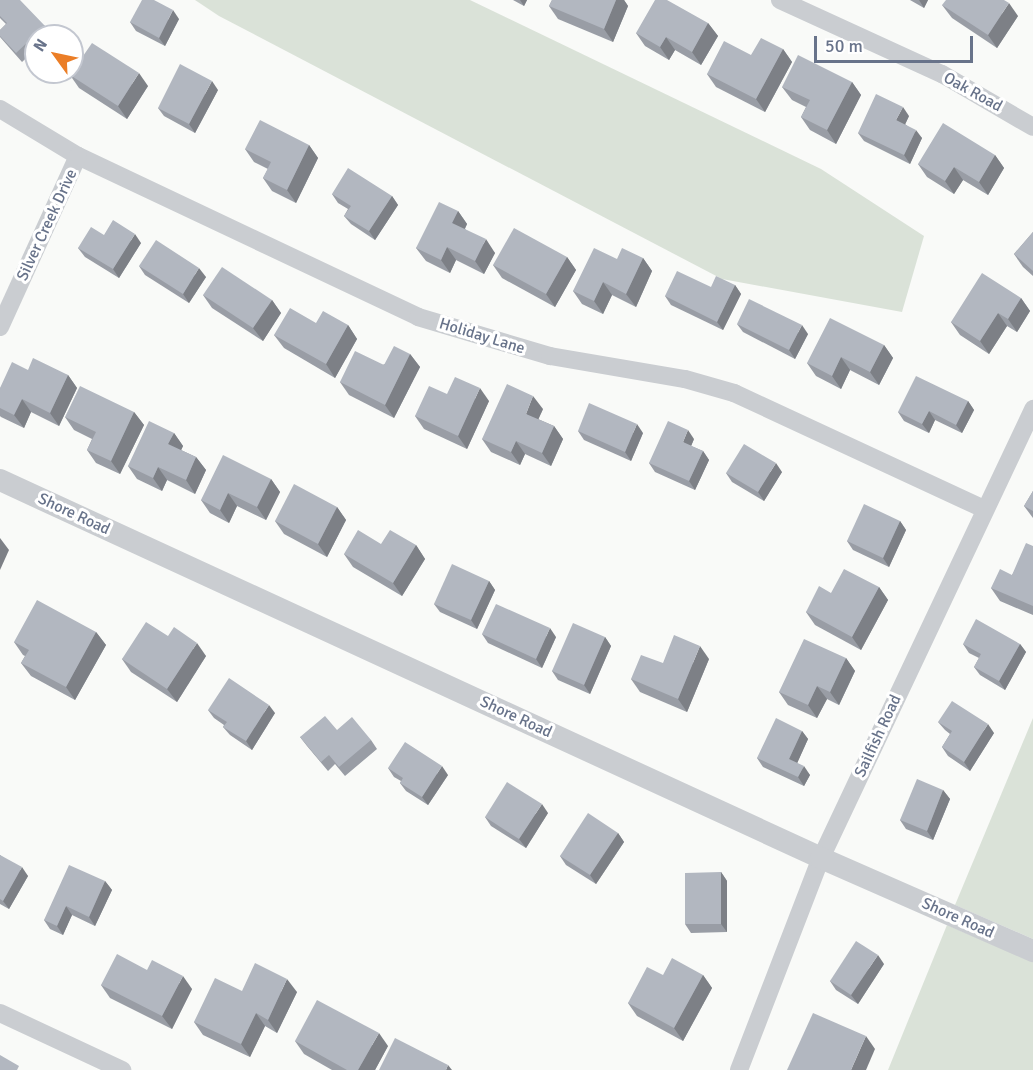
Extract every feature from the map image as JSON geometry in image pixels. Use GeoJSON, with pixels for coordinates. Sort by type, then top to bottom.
{"type":"FeatureCollection","features":[{"type":"Feature","properties":{"kind":"street","name":"Oak Road"},"geometry":{"type":"LineString","coordinates":[[780,0],[942,74],[1033,127]]}},
{"type":"Feature","properties":{"kind":"street","name":"Holiday Lane"},"geometry":{"type":"LineString","coordinates":[[0,109],[78,156],[418,317],[550,356],[685,379],[734,393],[984,509]]}},
{"type":"Feature","properties":{"kind":"street","name":"Silver Creek Drive"},"geometry":{"type":"LineString","coordinates":[[0,327],[78,156]]}},
{"type":"Feature","properties":{"kind":"street","name":"Sailfish Road"},"geometry":{"type":"LineString","coordinates":[[739,1070],[821,858],[1033,409]]}},
{"type":"Feature","properties":{"kind":"street","name":"Shore Road"},"geometry":{"type":"LineString","coordinates":[[0,480],[821,858],[1033,951]]}},
{"type":"Feature","properties":{"kind":"street"},"geometry":{"type":"LineString","coordinates":[[0,1014],[112,1068]]}},
{"type":"Feature","properties":{"kind":"shaded area"},"geometry":{"type":"Polygon","coordinates":[[[195,0],[470,0],[821,169],[924,236],[902,312],[722,279],[219,16],[195,0]]]}},
{"type":"Feature","properties":{"kind":"shaded area"},"geometry":{"type":"Polygon","coordinates":[[[1033,718],[1033,939],[955,905],[1033,718]]]}},
{"type":"Feature","properties":{"kind":"shaded area"},"geometry":{"type":"Polygon","coordinates":[[[947,925],[1033,962],[1033,1070],[888,1070],[947,925]]]}},
{"type":"Feature","properties":{"kind":"building"},"geometry":{"type":"Polygon","coordinates":[[[0,0],[20,0],[43,24],[24,24],[24,46],[16,53],[0,36],[0,30],[7,23],[0,16],[0,0]]]}},
{"type":"Feature","properties":{"kind":"building"},"geometry":{"type":"Polygon","coordinates":[[[142,0],[154,0],[173,10],[159,38],[130,22],[142,0]]]}},
{"type":"Feature","properties":{"kind":"building"},"geometry":{"type":"Polygon","coordinates":[[[552,0],[616,0],[604,29],[549,6],[552,0]]]}},
{"type":"Feature","properties":{"kind":"building"},"geometry":{"type":"Polygon","coordinates":[[[655,0],[667,0],[708,23],[692,52],[666,37],[660,47],[636,33],[655,0]]]}},
{"type":"Feature","properties":{"kind":"building"},"geometry":{"type":"Polygon","coordinates":[[[946,0],[1004,0],[1009,3],[988,35],[942,5],[946,0]]]}},
{"type":"Feature","properties":{"kind":"building"},"geometry":{"type":"Polygon","coordinates":[[[761,38],[783,49],[756,99],[707,74],[724,41],[751,55],[761,38]]]}},
{"type":"Feature","properties":{"kind":"building"},"geometry":{"type":"Polygon","coordinates":[[[92,43],[139,73],[118,106],[84,84],[84,55],[92,43]]]}},
{"type":"Feature","properties":{"kind":"building"},"geometry":{"type":"Polygon","coordinates":[[[798,55],[852,82],[827,130],[801,117],[810,100],[782,87],[798,55]]]}},
{"type":"Feature","properties":{"kind":"building"},"geometry":{"type":"Polygon","coordinates":[[[180,64],[212,81],[189,124],[158,108],[180,64]]]}},
{"type":"Feature","properties":{"kind":"building"},"geometry":{"type":"Polygon","coordinates":[[[876,94],[903,107],[896,120],[916,130],[904,155],[858,133],[876,94]]]}},
{"type":"Feature","properties":{"kind":"building"},"geometry":{"type":"Polygon","coordinates":[[[260,120],[309,145],[287,190],[263,178],[271,162],[245,149],[260,120]]]}},
{"type":"Feature","properties":{"kind":"building"},"geometry":{"type":"Polygon","coordinates":[[[943,123],[995,155],[979,182],[954,167],[945,181],[918,164],[943,123]]]}},
{"type":"Feature","properties":{"kind":"building"},"geometry":{"type":"Polygon","coordinates":[[[348,168],[392,196],[369,231],[344,216],[351,206],[332,194],[348,168]]]}},
{"type":"Feature","properties":{"kind":"building"},"geometry":{"type":"Polygon","coordinates":[[[439,202],[458,211],[452,223],[486,239],[475,261],[447,247],[441,260],[416,248],[439,202]]]}},
{"type":"Feature","properties":{"kind":"building"},"geometry":{"type":"Polygon","coordinates":[[[113,220],[135,234],[113,269],[78,248],[91,227],[104,235],[113,220]]]}},
{"type":"Feature","properties":{"kind":"building"},"geometry":{"type":"Polygon","coordinates":[[[514,228],[567,257],[546,294],[493,265],[514,228]]]}},
{"type":"Feature","properties":{"kind":"building"},"geometry":{"type":"Polygon","coordinates":[[[1033,232],[1033,271],[1014,254],[1033,232]]]}},
{"type":"Feature","properties":{"kind":"building"},"geometry":{"type":"Polygon","coordinates":[[[156,240],[199,268],[183,294],[139,266],[156,240]]]}},
{"type":"Feature","properties":{"kind":"building"},"geometry":{"type":"Polygon","coordinates":[[[594,248],[617,259],[622,248],[643,258],[626,294],[603,282],[594,301],[573,291],[594,248]]]}},
{"type":"Feature","properties":{"kind":"building"},"geometry":{"type":"Polygon","coordinates":[[[222,267],[272,300],[253,328],[203,295],[222,267]]]}},
{"type":"Feature","properties":{"kind":"building"},"geometry":{"type":"Polygon","coordinates":[[[677,271],[711,287],[716,276],[735,285],[717,322],[665,296],[677,271]]]}},
{"type":"Feature","properties":{"kind":"building"},"geometry":{"type":"Polygon","coordinates":[[[982,273],[1021,298],[1008,319],[998,313],[980,341],[951,322],[982,273]]]}},
{"type":"Feature","properties":{"kind":"building"},"geometry":{"type":"Polygon","coordinates":[[[749,299],[802,325],[789,350],[737,324],[749,299]]]}},
{"type":"Feature","properties":{"kind":"building"},"geometry":{"type":"Polygon","coordinates":[[[290,308],[316,323],[323,311],[348,325],[326,364],[274,335],[290,308]]]}},
{"type":"Feature","properties":{"kind":"building"},"geometry":{"type":"Polygon","coordinates":[[[830,318],[884,345],[870,372],[841,357],[832,376],[807,363],[830,318]]]}},
{"type":"Feature","properties":{"kind":"building"},"geometry":{"type":"Polygon","coordinates":[[[394,346],[410,354],[385,405],[340,382],[355,351],[384,365],[394,346]]]}},
{"type":"Feature","properties":{"kind":"building"},"geometry":{"type":"Polygon","coordinates":[[[33,358],[68,375],[50,413],[22,399],[14,415],[0,408],[0,388],[12,362],[28,370],[33,358]]]}},
{"type":"Feature","properties":{"kind":"building"},"geometry":{"type":"Polygon","coordinates":[[[916,376],[968,401],[956,425],[929,411],[922,424],[898,412],[916,376]]]}},
{"type":"Feature","properties":{"kind":"building"},"geometry":{"type":"Polygon","coordinates":[[[455,377],[480,388],[458,436],[415,416],[429,386],[447,394],[455,377]]]}},
{"type":"Feature","properties":{"kind":"building"},"geometry":{"type":"Polygon","coordinates":[[[507,384],[533,396],[526,414],[554,426],[542,453],[516,441],[511,452],[482,439],[507,384]]]}},
{"type":"Feature","properties":{"kind":"building"},"geometry":{"type":"Polygon","coordinates":[[[80,386],[134,412],[111,461],[87,450],[96,432],[65,417],[80,386]]]}},
{"type":"Feature","properties":{"kind":"building"},"geometry":{"type":"Polygon","coordinates":[[[589,403],[637,424],[625,452],[578,431],[589,403]]]}},
{"type":"Feature","properties":{"kind":"building"},"geometry":{"type":"Polygon","coordinates":[[[149,421],[174,433],[168,444],[196,457],[186,480],[158,467],[153,478],[128,466],[149,421]]]}},
{"type":"Feature","properties":{"kind":"building"},"geometry":{"type":"Polygon","coordinates":[[[668,421],[688,430],[683,442],[703,451],[689,481],[649,463],[668,421]]]}},
{"type":"Feature","properties":{"kind":"building"},"geometry":{"type":"Polygon","coordinates":[[[744,444],[776,463],[758,492],[726,473],[744,444]]]}},
{"type":"Feature","properties":{"kind":"building"},"geometry":{"type":"Polygon","coordinates":[[[223,455],[271,479],[257,507],[228,493],[220,510],[201,500],[223,455]]]}},
{"type":"Feature","properties":{"kind":"building"},"geometry":{"type":"Polygon","coordinates":[[[294,484],[337,507],[318,544],[275,521],[294,484]]]}},
{"type":"Feature","properties":{"kind":"building"},"geometry":{"type":"Polygon","coordinates":[[[1033,491],[1033,511],[1024,506],[1033,491]]]}},
{"type":"Feature","properties":{"kind":"building"},"geometry":{"type":"Polygon","coordinates":[[[864,504],[900,521],[883,558],[847,541],[864,504]]]}},
{"type":"Feature","properties":{"kind":"building"},"geometry":{"type":"Polygon","coordinates":[[[358,530],[381,544],[390,530],[416,545],[393,583],[344,554],[358,530]]]}},
{"type":"Feature","properties":{"kind":"building"},"geometry":{"type":"Polygon","coordinates":[[[1026,543],[1033,546],[1033,606],[991,588],[1000,569],[1012,575],[1026,543]]]}},
{"type":"Feature","properties":{"kind":"building"},"geometry":{"type":"Polygon","coordinates":[[[452,564],[489,581],[471,620],[434,604],[452,564]]]}},
{"type":"Feature","properties":{"kind":"building"},"geometry":{"type":"Polygon","coordinates":[[[844,569],[879,587],[852,637],[806,612],[819,586],[831,593],[844,569]]]}},
{"type":"Feature","properties":{"kind":"building"},"geometry":{"type":"Polygon","coordinates":[[[37,600],[96,632],[66,687],[21,663],[29,650],[14,642],[37,600]]]}},
{"type":"Feature","properties":{"kind":"building"},"geometry":{"type":"Polygon","coordinates":[[[496,604],[550,628],[536,659],[482,634],[496,604]]]}},
{"type":"Feature","properties":{"kind":"building"},"geometry":{"type":"Polygon","coordinates":[[[976,619],[1020,644],[999,681],[974,667],[981,654],[963,644],[976,619]]]}},
{"type":"Feature","properties":{"kind":"building"},"geometry":{"type":"Polygon","coordinates":[[[146,622],[168,636],[174,627],[197,643],[167,689],[122,659],[146,622]]]}},
{"type":"Feature","properties":{"kind":"building"},"geometry":{"type":"Polygon","coordinates":[[[573,623],[605,637],[584,685],[552,671],[573,623]]]}},
{"type":"Feature","properties":{"kind":"building"},"geometry":{"type":"Polygon","coordinates":[[[674,635],[700,646],[678,699],[631,679],[641,655],[663,663],[674,635]]]}},
{"type":"Feature","properties":{"kind":"building"},"geometry":{"type":"Polygon","coordinates":[[[804,639],[846,658],[830,692],[817,686],[808,705],[779,692],[804,639]]]}},
{"type":"Feature","properties":{"kind":"building"},"geometry":{"type":"Polygon","coordinates":[[[229,678],[269,705],[246,741],[223,727],[227,722],[208,710],[229,678]]]}},
{"type":"Feature","properties":{"kind":"building"},"geometry":{"type":"Polygon","coordinates":[[[952,701],[988,724],[964,762],[942,747],[952,731],[938,722],[952,701]]]}},
{"type":"Feature","properties":{"kind":"building"},"geometry":{"type":"Polygon","coordinates":[[[325,716],[337,730],[352,717],[371,740],[339,767],[329,755],[321,762],[300,737],[325,716]]]}},
{"type":"Feature","properties":{"kind":"building"},"geometry":{"type":"Polygon","coordinates":[[[776,718],[802,731],[789,759],[804,766],[798,777],[757,758],[776,718]]]}},
{"type":"Feature","properties":{"kind":"building"},"geometry":{"type":"Polygon","coordinates":[[[405,742],[442,766],[422,797],[400,783],[403,778],[388,768],[405,742]]]}},
{"type":"Feature","properties":{"kind":"building"},"geometry":{"type":"Polygon","coordinates":[[[917,779],[943,790],[927,831],[900,820],[917,779]]]}},
{"type":"Feature","properties":{"kind":"building"},"geometry":{"type":"Polygon","coordinates":[[[507,782],[542,804],[519,839],[485,817],[507,782]]]}},
{"type":"Feature","properties":{"kind":"building"},"geometry":{"type":"Polygon","coordinates":[[[588,813],[618,833],[590,875],[560,856],[588,813]]]}},
{"type":"Feature","properties":{"kind":"building"},"geometry":{"type":"Polygon","coordinates":[[[0,855],[22,867],[3,901],[0,899],[0,855]]]}},
{"type":"Feature","properties":{"kind":"building"},"geometry":{"type":"Polygon","coordinates":[[[69,865],[105,881],[89,917],[66,906],[57,926],[44,920],[69,865]]]}},
{"type":"Feature","properties":{"kind":"building"},"geometry":{"type":"Polygon","coordinates":[[[721,872],[721,924],[685,924],[685,873],[721,872]]]}},
{"type":"Feature","properties":{"kind":"building"},"geometry":{"type":"Polygon","coordinates":[[[856,941],[878,955],[851,995],[830,981],[856,941]]]}},
{"type":"Feature","properties":{"kind":"building"},"geometry":{"type":"Polygon","coordinates":[[[117,954],[147,970],[152,960],[183,976],[162,1016],[101,985],[117,954]]]}},
{"type":"Feature","properties":{"kind":"building"},"geometry":{"type":"Polygon","coordinates":[[[672,958],[703,975],[674,1028],[628,1003],[647,967],[663,975],[672,958]]]}},
{"type":"Feature","properties":{"kind":"building"},"geometry":{"type":"Polygon","coordinates":[[[255,963],[287,979],[268,1020],[256,1013],[241,1044],[194,1022],[215,978],[242,991],[255,963]]]}},
{"type":"Feature","properties":{"kind":"building"},"geometry":{"type":"Polygon","coordinates":[[[317,1000],[379,1033],[358,1070],[347,1070],[295,1041],[317,1000]]]}},
{"type":"Feature","properties":{"kind":"building"},"geometry":{"type":"Polygon","coordinates":[[[813,1013],[866,1036],[851,1070],[787,1070],[813,1013]]]}},
{"type":"Feature","properties":{"kind":"building"},"geometry":{"type":"Polygon","coordinates":[[[395,1038],[448,1065],[446,1070],[379,1070],[395,1038]]]}},
{"type":"Feature","properties":{"kind":"building"},"geometry":{"type":"Polygon","coordinates":[[[0,1055],[19,1066],[17,1070],[0,1070],[0,1055]]]}}]}
